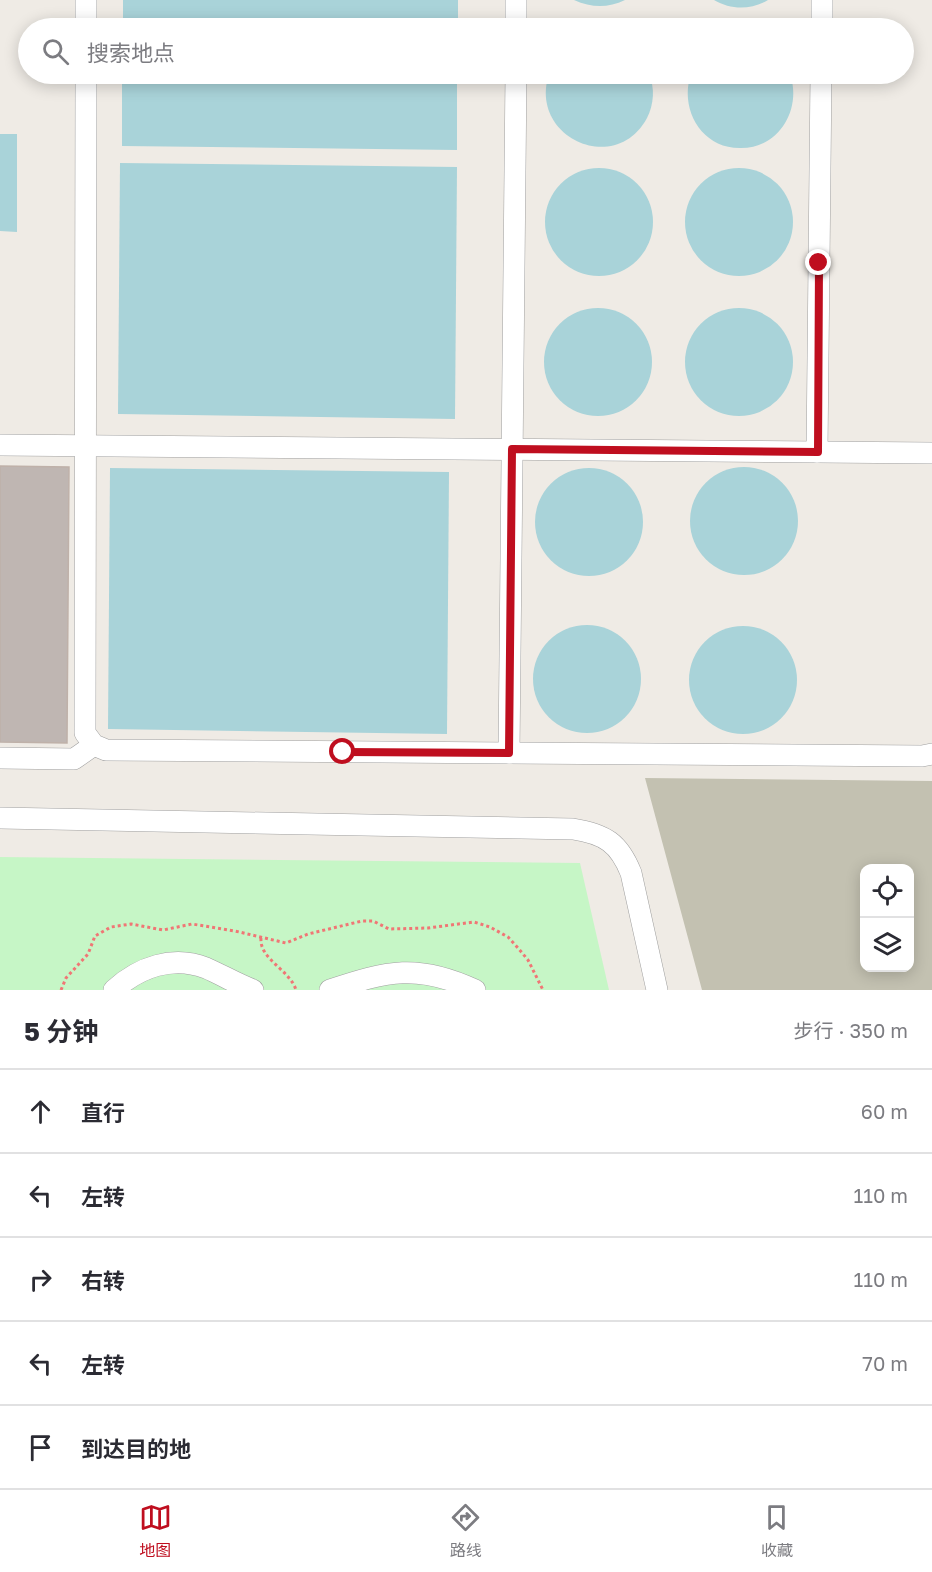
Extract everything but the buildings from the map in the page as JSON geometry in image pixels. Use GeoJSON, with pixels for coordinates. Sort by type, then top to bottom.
{"type":"FeatureCollection","features":[{"type":"Feature","properties":{"kind":"street"},"geometry":{"type":"LineString","coordinates":[[86,0],[86,18]]}},
{"type":"Feature","properties":{"kind":"street"},"geometry":{"type":"LineString","coordinates":[[516,0],[516,18]]}},
{"type":"Feature","properties":{"kind":"street"},"geometry":{"type":"LineString","coordinates":[[822,0],[822,18]]}},
{"type":"Feature","properties":{"kind":"street"},"geometry":{"type":"LineString","coordinates":[[86,84],[85,733],[94,745],[106,750],[922,756],[932,754]]}},
{"type":"Feature","properties":{"kind":"street"},"geometry":{"type":"LineString","coordinates":[[509,753],[516,84]]}},
{"type":"Feature","properties":{"kind":"street"},"geometry":{"type":"LineString","coordinates":[[818,452],[821,84]]}},
{"type":"Feature","properties":{"kind":"street"},"geometry":{"type":"LineString","coordinates":[[0,445],[932,453]]}},
{"type":"Feature","properties":{"kind":"street"},"geometry":{"type":"LineString","coordinates":[[0,758],[74,759],[94,745]]}},
{"type":"Feature","properties":{"kind":"street"},"geometry":{"type":"LineString","coordinates":[[0,818],[561,828],[595,832],[614,844],[631,873],[657,990]]}},
{"type":"Feature","properties":{"kind":"street"},"geometry":{"type":"LineString","coordinates":[[114,990],[146,968],[171,963],[205,968],[253,990]]}},
{"type":"Feature","properties":{"kind":"street"},"geometry":{"type":"LineString","coordinates":[[330,990],[369,977],[419,972],[455,981],[475,990]]}},
{"type":"Feature","properties":{"kind":"path"},"geometry":{"type":"LineString","coordinates":[[61,990],[66,978],[88,954],[95,936],[111,927],[131,924],[163,930],[192,924],[286,943],[308,934],[362,921],[373,921],[389,929],[428,928],[474,921],[508,937],[528,960],[543,990]]}},
{"type":"Feature","properties":{"kind":"path"},"geometry":{"type":"LineString","coordinates":[[261,938],[260,944],[263,950],[289,975],[296,990]]}},
{"type":"Feature","properties":{"kind":"shaded area"},"geometry":{"type":"Polygon","coordinates":[[[645,778],[932,781],[932,990],[702,990],[645,778]]]}},
{"type":"Feature","properties":{"kind":"green space"},"geometry":{"type":"Polygon","coordinates":[[[0,857],[580,863],[609,990],[0,990],[0,857]]]}},
{"type":"Feature","properties":{"kind":"water"},"geometry":{"type":"Polygon","coordinates":[[[123,0],[458,0],[458,18],[123,18],[123,0]]]}},
{"type":"Feature","properties":{"kind":"water"},"geometry":{"type":"Polygon","coordinates":[[[574,0],[625,0],[600,6],[574,0]]]}},
{"type":"Feature","properties":{"kind":"water"},"geometry":{"type":"Polygon","coordinates":[[[714,0],[768,0],[755,6],[741,8],[727,6],[714,0]]]}},
{"type":"Feature","properties":{"kind":"water"},"geometry":{"type":"Polygon","coordinates":[[[122,84],[457,84],[457,150],[122,146],[122,84]]]}},
{"type":"Feature","properties":{"kind":"water"},"geometry":{"type":"Polygon","coordinates":[[[548,84],[652,84],[653,90],[647,118],[633,136],[615,145],[596,147],[578,142],[562,131],[551,116],[546,96],[548,84]]]}},
{"type":"Feature","properties":{"kind":"water"},"geometry":{"type":"Polygon","coordinates":[[[689,84],[792,84],[793,100],[785,124],[777,134],[755,146],[727,147],[704,134],[696,124],[688,100],[689,84]]]}},
{"type":"Feature","properties":{"kind":"water"},"geometry":{"type":"Polygon","coordinates":[[[0,134],[17,134],[17,232],[0,231],[0,134]]]}},
{"type":"Feature","properties":{"kind":"water"},"geometry":{"type":"Polygon","coordinates":[[[120,163],[457,167],[455,419],[118,414],[120,163]]]}},
{"type":"Feature","properties":{"kind":"water"},"geometry":{"type":"Polygon","coordinates":[[[599,168],[620,172],[637,184],[649,201],[653,222],[649,243],[637,260],[620,272],[599,276],[578,272],[561,260],[549,243],[545,222],[549,201],[561,184],[578,172],[599,168]]]}},
{"type":"Feature","properties":{"kind":"water"},"geometry":{"type":"Polygon","coordinates":[[[739,168],[760,172],[777,184],[789,201],[793,222],[789,243],[777,260],[760,272],[739,276],[718,272],[701,260],[689,243],[685,222],[689,201],[701,184],[718,172],[739,168]]]}},
{"type":"Feature","properties":{"kind":"water"},"geometry":{"type":"Polygon","coordinates":[[[598,308],[619,312],[636,324],[648,341],[652,362],[648,383],[636,400],[619,412],[598,416],[577,412],[560,400],[548,383],[544,362],[548,341],[560,324],[577,312],[598,308]]]}},
{"type":"Feature","properties":{"kind":"water"},"geometry":{"type":"Polygon","coordinates":[[[739,308],[760,312],[777,324],[789,341],[793,362],[789,383],[777,400],[760,412],[739,416],[718,412],[701,400],[689,383],[685,362],[689,341],[701,324],[718,312],[739,308]]]}},
{"type":"Feature","properties":{"kind":"water"},"geometry":{"type":"Polygon","coordinates":[[[744,467],[765,471],[782,483],[794,500],[798,521],[794,542],[782,559],[765,571],[744,575],[723,571],[706,559],[694,542],[690,521],[694,500],[706,483],[723,471],[744,467]]]}},
{"type":"Feature","properties":{"kind":"water"},"geometry":{"type":"Polygon","coordinates":[[[110,468],[449,472],[447,734],[108,729],[110,468]]]}},
{"type":"Feature","properties":{"kind":"water"},"geometry":{"type":"Polygon","coordinates":[[[589,468],[610,472],[627,484],[639,501],[643,522],[639,543],[627,560],[610,572],[589,576],[568,572],[551,560],[539,543],[535,522],[539,501],[551,484],[568,472],[589,468]]]}},
{"type":"Feature","properties":{"kind":"water"},"geometry":{"type":"Polygon","coordinates":[[[587,625],[608,629],[625,641],[637,658],[641,679],[637,700],[625,717],[608,729],[587,733],[566,729],[549,717],[537,700],[533,679],[537,658],[549,641],[566,629],[587,625]]]}},
{"type":"Feature","properties":{"kind":"water"},"geometry":{"type":"Polygon","coordinates":[[[743,626],[764,630],[781,642],[793,659],[797,680],[793,701],[781,718],[764,730],[743,734],[722,730],[705,718],[693,701],[689,680],[693,659],[705,642],[722,630],[743,626]]]}},
{"type":"Feature","properties":{"kind":"route"},"geometry":{"type":"LineString","coordinates":[[343,752],[509,753],[512,449],[818,452],[819,263]]}}]}
